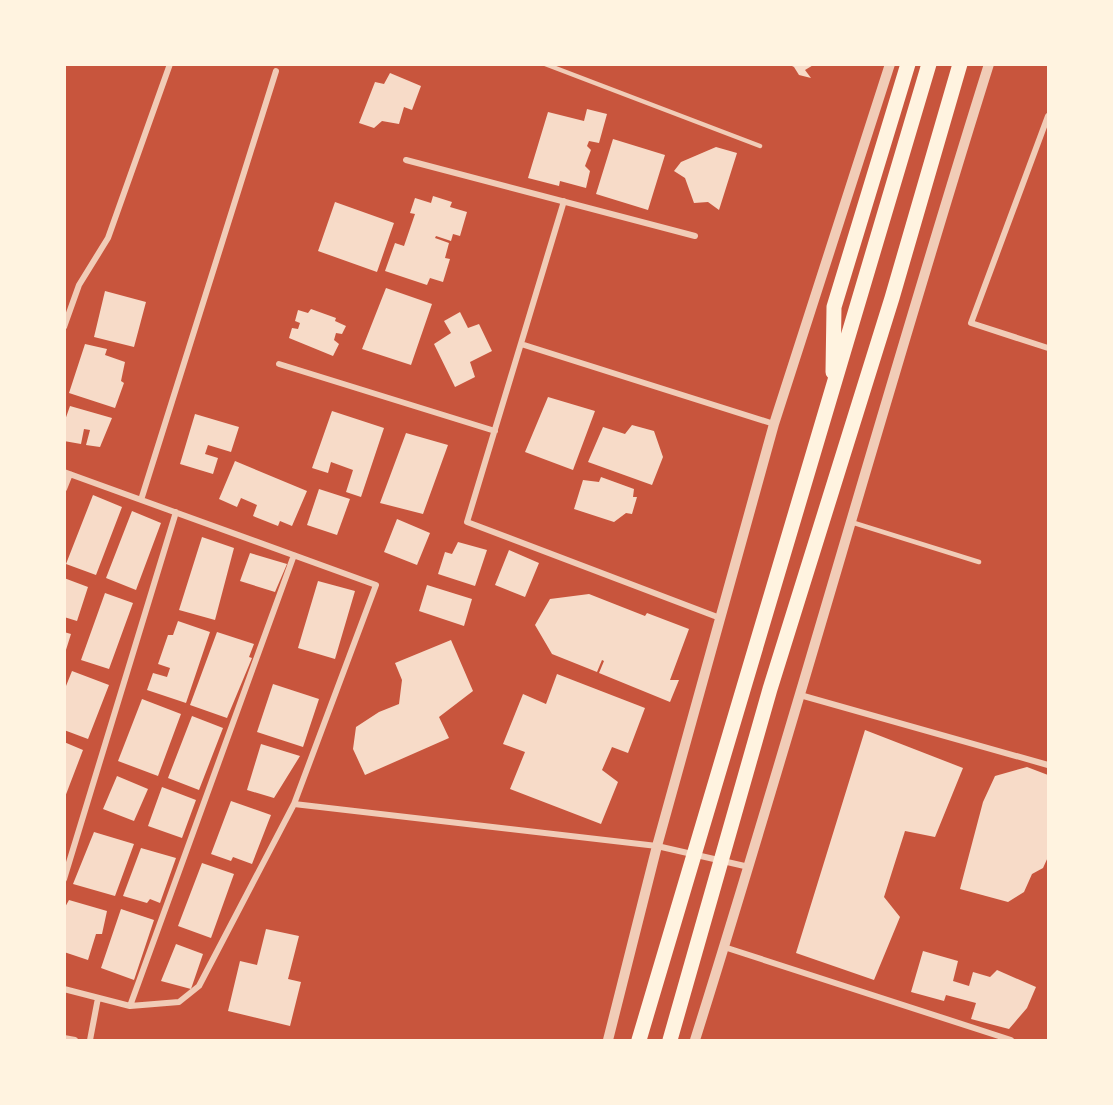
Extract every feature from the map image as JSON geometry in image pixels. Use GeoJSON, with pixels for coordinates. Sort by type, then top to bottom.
{"type":"FeatureCollection","features":[{"type":"Feature","properties":{"kind":"main road"},"geometry":{"type":"LineString","coordinates":[[833,387],[834,307],[908,64]]}},
{"type":"Feature","properties":{"kind":"main road"},"geometry":{"type":"LineString","coordinates":[[639,1041],[929,64]]}},
{"type":"Feature","properties":{"kind":"main road"},"geometry":{"type":"LineString","coordinates":[[670,1041],[770,689],[892,298],[960,64]]}},
{"type":"Feature","properties":{"kind":"street"},"geometry":{"type":"LineString","coordinates":[[64,327],[79,285],[108,238],[170,64]]}},
{"type":"Feature","properties":{"kind":"street"},"geometry":{"type":"LineString","coordinates":[[608,1041],[657,846],[774,424],[890,64]]}},
{"type":"Feature","properties":{"kind":"street"},"geometry":{"type":"LineString","coordinates":[[695,1041],[750,867],[922,277],[989,64]]}},
{"type":"Feature","properties":{"kind":"street"},"geometry":{"type":"LineString","coordinates":[[141,500],[276,71]]}},
{"type":"Feature","properties":{"kind":"street"},"geometry":{"type":"LineString","coordinates":[[1048,116],[971,323],[1048,348]]}},
{"type":"Feature","properties":{"kind":"street"},"geometry":{"type":"LineString","coordinates":[[406,160],[695,236]]}},
{"type":"Feature","properties":{"kind":"street"},"geometry":{"type":"LineString","coordinates":[[564,201],[467,522],[720,618]]}},
{"type":"Feature","properties":{"kind":"street"},"geometry":{"type":"LineString","coordinates":[[521,344],[774,424]]}},
{"type":"Feature","properties":{"kind":"street"},"geometry":{"type":"LineString","coordinates":[[279,364],[495,431]]}},
{"type":"Feature","properties":{"kind":"street"},"geometry":{"type":"LineString","coordinates":[[64,489],[67,473],[376,585],[294,804],[199,986],[179,1002],[130,1006],[64,989]]}},
{"type":"Feature","properties":{"kind":"street"},"geometry":{"type":"LineString","coordinates":[[64,879],[176,512]]}},
{"type":"Feature","properties":{"kind":"street"},"geometry":{"type":"LineString","coordinates":[[130,1006],[294,555]]}},
{"type":"Feature","properties":{"kind":"street"},"geometry":{"type":"LineString","coordinates":[[800,695],[1048,765]]}},
{"type":"Feature","properties":{"kind":"street"},"geometry":{"type":"LineString","coordinates":[[294,804],[657,846],[750,867]]}},
{"type":"Feature","properties":{"kind":"street"},"geometry":{"type":"LineString","coordinates":[[724,947],[1011,1041]]}},
{"type":"Feature","properties":{"kind":"street"},"geometry":{"type":"LineString","coordinates":[[90,1041],[98,998]]}},
{"type":"Feature","properties":{"kind":"street"},"geometry":{"type":"LineString","coordinates":[[64,1038],[75,1041]]}},
{"type":"Feature","properties":{"kind":"lane"},"geometry":{"type":"LineString","coordinates":[[545,64],[760,146]]}},
{"type":"Feature","properties":{"kind":"lane"},"geometry":{"type":"LineString","coordinates":[[851,522],[979,562]]}},
{"type":"Feature","properties":{"kind":"building"},"geometry":{"type":"Polygon","coordinates":[[[788,64],[815,64],[805,70],[811,78],[799,75],[794,67],[788,64]]]}},
{"type":"Feature","properties":{"kind":"building"},"geometry":{"type":"Polygon","coordinates":[[[390,73],[421,86],[412,110],[404,107],[399,124],[382,121],[374,128],[359,123],[375,82],[384,84],[390,73]]]}},
{"type":"Feature","properties":{"kind":"building"},"geometry":{"type":"Polygon","coordinates":[[[587,109],[607,114],[599,143],[589,141],[587,146],[591,150],[585,166],[590,171],[586,188],[560,181],[559,186],[528,178],[548,112],[584,121],[587,109]]]}},
{"type":"Feature","properties":{"kind":"building"},"geometry":{"type":"Polygon","coordinates":[[[613,139],[665,155],[648,210],[596,194],[613,139]]]}},
{"type":"Feature","properties":{"kind":"building"},"geometry":{"type":"Polygon","coordinates":[[[716,147],[737,153],[719,210],[708,202],[694,203],[685,178],[674,171],[681,162],[716,147]]]}},
{"type":"Feature","properties":{"kind":"building"},"geometry":{"type":"Polygon","coordinates":[[[433,196],[452,202],[450,207],[467,212],[460,236],[453,234],[451,241],[436,236],[435,238],[449,243],[445,258],[450,259],[443,282],[430,278],[427,285],[385,271],[395,243],[404,246],[415,214],[410,213],[415,198],[431,203],[433,196]]]}},
{"type":"Feature","properties":{"kind":"building"},"geometry":{"type":"Polygon","coordinates":[[[335,202],[394,223],[377,272],[318,251],[335,202]]]}},
{"type":"Feature","properties":{"kind":"building"},"geometry":{"type":"Polygon","coordinates":[[[386,288],[432,304],[411,365],[362,349],[386,288]]]}},
{"type":"Feature","properties":{"kind":"building"},"geometry":{"type":"Polygon","coordinates":[[[105,291],[146,302],[134,347],[94,337],[105,291]]]}},
{"type":"Feature","properties":{"kind":"building"},"geometry":{"type":"Polygon","coordinates":[[[311,309],[336,318],[335,321],[346,326],[342,334],[336,333],[334,340],[339,344],[333,356],[289,338],[292,328],[298,329],[300,323],[295,321],[298,310],[308,313],[311,309]]]}},
{"type":"Feature","properties":{"kind":"building"},"geometry":{"type":"Polygon","coordinates":[[[460,312],[468,328],[479,324],[492,351],[470,362],[475,377],[455,387],[434,344],[451,333],[444,321],[460,312]]]}},
{"type":"Feature","properties":{"kind":"building"},"geometry":{"type":"Polygon","coordinates":[[[85,344],[107,349],[105,355],[125,362],[121,381],[124,383],[115,408],[69,393],[85,344]]]}},
{"type":"Feature","properties":{"kind":"building"},"geometry":{"type":"Polygon","coordinates":[[[548,397],[595,411],[573,470],[525,452],[548,397]]]}},
{"type":"Feature","properties":{"kind":"building"},"geometry":{"type":"Polygon","coordinates":[[[70,406],[112,418],[100,447],[86,445],[90,430],[84,429],[81,444],[64,441],[64,423],[70,406]]]}},
{"type":"Feature","properties":{"kind":"building"},"geometry":{"type":"Polygon","coordinates":[[[332,411],[384,428],[361,497],[346,492],[353,470],[331,462],[328,473],[312,468],[332,411]]]}},
{"type":"Feature","properties":{"kind":"building"},"geometry":{"type":"Polygon","coordinates":[[[195,414],[239,427],[231,452],[208,445],[205,454],[218,458],[213,474],[180,464],[195,414]]]}},
{"type":"Feature","properties":{"kind":"building"},"geometry":{"type":"Polygon","coordinates":[[[632,425],[654,431],[663,457],[652,485],[588,462],[603,427],[625,434],[632,425]]]}},
{"type":"Feature","properties":{"kind":"building"},"geometry":{"type":"Polygon","coordinates":[[[406,433],[448,445],[423,514],[380,503],[406,433]]]}},
{"type":"Feature","properties":{"kind":"building"},"geometry":{"type":"Polygon","coordinates":[[[235,461],[307,491],[292,526],[280,521],[278,526],[253,516],[257,505],[241,498],[237,507],[219,499],[235,461]]]}},
{"type":"Feature","properties":{"kind":"building"},"geometry":{"type":"Polygon","coordinates":[[[601,477],[634,489],[633,497],[637,497],[632,514],[626,513],[614,522],[574,509],[583,480],[599,482],[601,477]]]}},
{"type":"Feature","properties":{"kind":"building"},"geometry":{"type":"Polygon","coordinates":[[[319,489],[350,499],[337,535],[307,525],[319,489]]]}},
{"type":"Feature","properties":{"kind":"building"},"geometry":{"type":"Polygon","coordinates":[[[93,495],[122,507],[96,575],[66,564],[93,495]]]}},
{"type":"Feature","properties":{"kind":"building"},"geometry":{"type":"Polygon","coordinates":[[[132,511],[161,523],[136,590],[106,578],[132,511]]]}},
{"type":"Feature","properties":{"kind":"building"},"geometry":{"type":"Polygon","coordinates":[[[397,519],[430,533],[417,565],[384,552],[397,519]]]}},
{"type":"Feature","properties":{"kind":"building"},"geometry":{"type":"Polygon","coordinates":[[[202,537],[234,548],[215,620],[179,610],[202,537]]]}},
{"type":"Feature","properties":{"kind":"building"},"geometry":{"type":"Polygon","coordinates":[[[458,542],[487,550],[475,586],[438,574],[445,552],[452,554],[458,542]]]}},
{"type":"Feature","properties":{"kind":"building"},"geometry":{"type":"Polygon","coordinates":[[[509,550],[539,563],[525,597],[495,585],[509,550]]]}},
{"type":"Feature","properties":{"kind":"building"},"geometry":{"type":"Polygon","coordinates":[[[250,553],[287,564],[275,592],[240,581],[250,553]]]}},
{"type":"Feature","properties":{"kind":"building"},"geometry":{"type":"Polygon","coordinates":[[[64,578],[88,587],[77,621],[64,617],[64,578]]]}},
{"type":"Feature","properties":{"kind":"building"},"geometry":{"type":"Polygon","coordinates":[[[318,581],[355,591],[335,659],[298,648],[318,581]]]}},
{"type":"Feature","properties":{"kind":"building"},"geometry":{"type":"Polygon","coordinates":[[[427,585],[472,599],[464,626],[419,611],[427,585]]]}},
{"type":"Feature","properties":{"kind":"building"},"geometry":{"type":"Polygon","coordinates":[[[105,593],[133,603],[109,669],[81,660],[105,593]]]}},
{"type":"Feature","properties":{"kind":"building"},"geometry":{"type":"Polygon","coordinates":[[[589,594],[645,616],[647,613],[689,629],[670,680],[679,680],[670,702],[599,673],[604,661],[602,660],[597,672],[552,654],[535,625],[550,599],[589,594]]]}},
{"type":"Feature","properties":{"kind":"building"},"geometry":{"type":"Polygon","coordinates":[[[178,621],[210,632],[186,703],[147,690],[153,673],[167,677],[170,668],[158,664],[168,635],[173,635],[178,621]]]}},
{"type":"Feature","properties":{"kind":"building"},"geometry":{"type":"Polygon","coordinates":[[[64,632],[71,634],[65,653],[64,653],[64,632]]]}},
{"type":"Feature","properties":{"kind":"building"},"geometry":{"type":"Polygon","coordinates":[[[217,632],[254,644],[249,657],[252,658],[227,718],[190,705],[217,632]]]}},
{"type":"Feature","properties":{"kind":"building"},"geometry":{"type":"Polygon","coordinates":[[[451,640],[473,691],[439,717],[449,738],[365,775],[353,749],[356,727],[379,712],[399,704],[402,680],[395,663],[451,640]]]}},
{"type":"Feature","properties":{"kind":"building"},"geometry":{"type":"Polygon","coordinates":[[[72,671],[109,685],[88,739],[64,730],[64,691],[72,671]]]}},
{"type":"Feature","properties":{"kind":"building"},"geometry":{"type":"Polygon","coordinates":[[[557,674],[645,708],[628,753],[612,747],[602,770],[618,782],[601,824],[510,789],[525,752],[503,744],[523,694],[546,704],[557,674]]]}},
{"type":"Feature","properties":{"kind":"building"},"geometry":{"type":"Polygon","coordinates":[[[273,684],[319,699],[303,747],[257,732],[273,684]]]}},
{"type":"Feature","properties":{"kind":"building"},"geometry":{"type":"Polygon","coordinates":[[[142,699],[181,714],[158,776],[118,761],[142,699]]]}},
{"type":"Feature","properties":{"kind":"building"},"geometry":{"type":"Polygon","coordinates":[[[192,716],[223,728],[199,790],[168,778],[192,716]]]}},
{"type":"Feature","properties":{"kind":"building"},"geometry":{"type":"Polygon","coordinates":[[[865,730],[963,768],[935,837],[905,831],[884,897],[900,917],[874,980],[796,953],[865,730]]]}},
{"type":"Feature","properties":{"kind":"building"},"geometry":{"type":"Polygon","coordinates":[[[64,742],[83,750],[65,797],[64,797],[64,742]]]}},
{"type":"Feature","properties":{"kind":"building"},"geometry":{"type":"Polygon","coordinates":[[[261,744],[300,756],[274,798],[247,790],[261,744]]]}},
{"type":"Feature","properties":{"kind":"building"},"geometry":{"type":"Polygon","coordinates":[[[1027,767],[1048,775],[1048,857],[1043,868],[1032,874],[1024,892],[1008,902],[960,889],[983,802],[995,776],[1027,767]]]}},
{"type":"Feature","properties":{"kind":"building"},"geometry":{"type":"Polygon","coordinates":[[[117,776],[148,789],[134,821],[103,809],[117,776]]]}},
{"type":"Feature","properties":{"kind":"building"},"geometry":{"type":"Polygon","coordinates":[[[162,787],[196,800],[182,838],[148,826],[162,787]]]}},
{"type":"Feature","properties":{"kind":"building"},"geometry":{"type":"Polygon","coordinates":[[[231,801],[271,815],[252,864],[233,857],[231,861],[211,854],[231,801]]]}},
{"type":"Feature","properties":{"kind":"building"},"geometry":{"type":"Polygon","coordinates":[[[94,832],[134,844],[115,896],[73,884],[94,832]]]}},
{"type":"Feature","properties":{"kind":"building"},"geometry":{"type":"Polygon","coordinates":[[[141,848],[176,858],[160,903],[150,899],[147,903],[123,896],[141,848]]]}},
{"type":"Feature","properties":{"kind":"building"},"geometry":{"type":"Polygon","coordinates":[[[202,863],[234,874],[211,938],[178,926],[202,863]]]}},
{"type":"Feature","properties":{"kind":"building"},"geometry":{"type":"Polygon","coordinates":[[[69,900],[107,911],[102,934],[96,934],[88,960],[64,952],[64,909],[69,900]]]}},
{"type":"Feature","properties":{"kind":"building"},"geometry":{"type":"Polygon","coordinates":[[[121,909],[154,920],[134,980],[101,968],[121,909]]]}},
{"type":"Feature","properties":{"kind":"building"},"geometry":{"type":"Polygon","coordinates":[[[266,929],[299,936],[288,979],[301,982],[290,1026],[228,1011],[240,961],[257,965],[266,929]]]}},
{"type":"Feature","properties":{"kind":"building"},"geometry":{"type":"Polygon","coordinates":[[[176,944],[203,954],[191,989],[161,981],[176,944]]]}},
{"type":"Feature","properties":{"kind":"building"},"geometry":{"type":"Polygon","coordinates":[[[923,951],[958,961],[953,981],[969,986],[973,972],[990,977],[997,970],[1036,987],[1027,1008],[1009,1029],[971,1019],[976,1003],[946,995],[944,1001],[911,992],[923,951]]]}}]}
